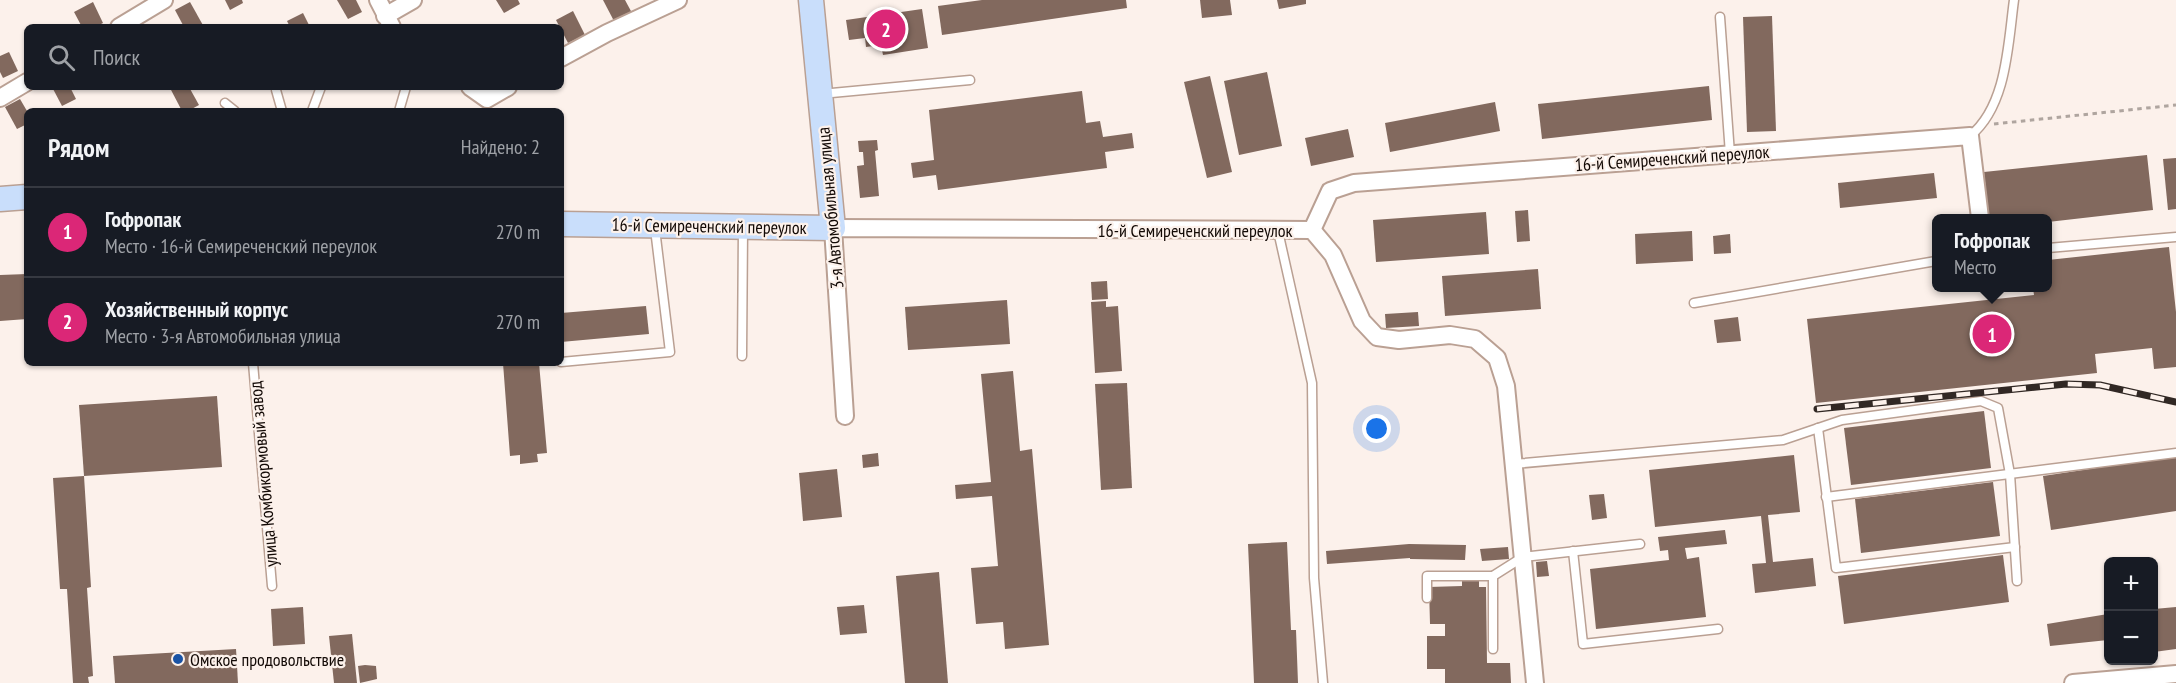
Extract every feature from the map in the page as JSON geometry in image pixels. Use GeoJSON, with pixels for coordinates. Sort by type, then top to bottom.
{"type":"FeatureCollection","features":[{"type":"Feature","properties":{"kind":"street"},"geometry":{"type":"LineString","coordinates":[[124,24],[164,0]]}},
{"type":"Feature","properties":{"kind":"street"},"geometry":{"type":"LineString","coordinates":[[378,0],[388,21],[413,0]]}},
{"type":"Feature","properties":{"kind":"street"},"geometry":{"type":"LineString","coordinates":[[564,56],[607,33],[678,0]]}},
{"type":"Feature","properties":{"kind":"street","name":"3-я Автомобильная улица"},"geometry":{"type":"LineString","coordinates":[[811,0],[833,228],[845,416]]}},
{"type":"Feature","properties":{"kind":"street"},"geometry":{"type":"LineString","coordinates":[[0,98],[24,84]]}},
{"type":"Feature","properties":{"kind":"street"},"geometry":{"type":"LineString","coordinates":[[474,90],[487,99],[503,90]]}},
{"type":"Feature","properties":{"kind":"street"},"geometry":{"type":"LineString","coordinates":[[1976,130],[1980,214]]}},
{"type":"Feature","properties":{"kind":"street","name":"16-й Семиреченский переулок"},"geometry":{"type":"LineString","coordinates":[[564,224],[1312,231],[1330,191],[1354,183],[1730,154],[1976,130]]}},
{"type":"Feature","properties":{"kind":"street"},"geometry":{"type":"LineString","coordinates":[[0,200],[24,197]]}},
{"type":"Feature","properties":{"kind":"street"},"geometry":{"type":"LineString","coordinates":[[1312,231],[1333,255],[1362,321],[1377,337],[1399,340],[1449,335],[1475,339],[1497,358],[1506,386],[1535,683]]}},
{"type":"Feature","properties":{"kind":"street"},"geometry":{"type":"LineString","coordinates":[[2073,683],[2176,674]]}},
{"type":"Feature","properties":{"kind":"lane"},"geometry":{"type":"LineString","coordinates":[[1976,130],[2005,72],[2014,0]]}},
{"type":"Feature","properties":{"kind":"lane"},"geometry":{"type":"LineString","coordinates":[[1720,17],[1730,154]]}},
{"type":"Feature","properties":{"kind":"lane"},"geometry":{"type":"LineString","coordinates":[[819,94],[970,80]]}},
{"type":"Feature","properties":{"kind":"lane"},"geometry":{"type":"LineString","coordinates":[[276,90],[281,108]]}},
{"type":"Feature","properties":{"kind":"lane"},"geometry":{"type":"LineString","coordinates":[[313,108],[320,90]]}},
{"type":"Feature","properties":{"kind":"lane"},"geometry":{"type":"LineString","coordinates":[[400,108],[405,90]]}},
{"type":"Feature","properties":{"kind":"lane"},"geometry":{"type":"LineString","coordinates":[[225,103],[232,108]]}},
{"type":"Feature","properties":{"kind":"lane"},"geometry":{"type":"LineString","coordinates":[[564,362],[670,352],[655,226]]}},
{"type":"Feature","properties":{"kind":"lane"},"geometry":{"type":"LineString","coordinates":[[742,356],[743,227]]}},
{"type":"Feature","properties":{"kind":"lane"},"geometry":{"type":"LineString","coordinates":[[1278,231],[1312,383],[1314,578],[1323,683]]}},
{"type":"Feature","properties":{"kind":"lane"},"geometry":{"type":"LineString","coordinates":[[2052,248],[2176,237]]}},
{"type":"Feature","properties":{"kind":"lane"},"geometry":{"type":"LineString","coordinates":[[1694,303],[1932,262]]}},
{"type":"Feature","properties":{"kind":"lane","name":"улица Комбикормовый завод"},"geometry":{"type":"LineString","coordinates":[[253,366],[272,586]]}},
{"type":"Feature","properties":{"kind":"lane"},"geometry":{"type":"LineString","coordinates":[[1514,464],[1783,440],[1842,420],[1981,401],[1998,408],[2010,474],[2017,582]]}},
{"type":"Feature","properties":{"kind":"lane"},"geometry":{"type":"LineString","coordinates":[[1818,428],[1836,568],[2015,547]]}},
{"type":"Feature","properties":{"kind":"lane"},"geometry":{"type":"LineString","coordinates":[[1826,496],[2176,453]]}},
{"type":"Feature","properties":{"kind":"lane"},"geometry":{"type":"LineString","coordinates":[[1427,598],[1427,576],[1493,576],[1523,557],[1640,544]]}},
{"type":"Feature","properties":{"kind":"lane"},"geometry":{"type":"LineString","coordinates":[[1573,551],[1583,644],[1718,629]]}},
{"type":"Feature","properties":{"kind":"lane"},"geometry":{"type":"LineString","coordinates":[[1493,576],[1493,649]]}},
{"type":"Feature","properties":{"kind":"path"},"geometry":{"type":"LineString","coordinates":[[1976,130],[2176,105]]}},
{"type":"Feature","properties":{"kind":"building"},"geometry":{"type":"Polygon","coordinates":[[[225,0],[242,0],[243,3],[230,10],[225,0]]]}},
{"type":"Feature","properties":{"kind":"building"},"geometry":{"type":"Polygon","coordinates":[[[337,0],[356,0],[362,12],[348,19],[337,0]]]}},
{"type":"Feature","properties":{"kind":"building"},"geometry":{"type":"Polygon","coordinates":[[[496,0],[518,0],[520,4],[504,13],[496,0]]]}},
{"type":"Feature","properties":{"kind":"building"},"geometry":{"type":"Polygon","coordinates":[[[603,0],[625,0],[632,13],[615,23],[603,0]]]}},
{"type":"Feature","properties":{"kind":"building"},"geometry":{"type":"Polygon","coordinates":[[[982,0],[1126,0],[1127,8],[942,35],[938,6],[982,0]]]}},
{"type":"Feature","properties":{"kind":"building"},"geometry":{"type":"Polygon","coordinates":[[[1200,0],[1230,0],[1232,15],[1202,18],[1200,0]]]}},
{"type":"Feature","properties":{"kind":"building"},"geometry":{"type":"Polygon","coordinates":[[[1277,0],[1306,0],[1306,4],[1279,9],[1277,0]]]}},
{"type":"Feature","properties":{"kind":"building"},"geometry":{"type":"Polygon","coordinates":[[[93,2],[103,23],[80,24],[74,12],[93,2]]]}},
{"type":"Feature","properties":{"kind":"building"},"geometry":{"type":"Polygon","coordinates":[[[190,2],[202,24],[182,24],[175,10],[190,2]]]}},
{"type":"Feature","properties":{"kind":"building"},"geometry":{"type":"Polygon","coordinates":[[[922,9],[928,48],[883,55],[881,45],[866,47],[865,38],[849,40],[846,20],[922,9]]]}},
{"type":"Feature","properties":{"kind":"building"},"geometry":{"type":"Polygon","coordinates":[[[573,11],[585,35],[568,43],[564,35],[564,24],[558,24],[556,20],[573,11]]]}},
{"type":"Feature","properties":{"kind":"building"},"geometry":{"type":"Polygon","coordinates":[[[303,13],[308,24],[288,24],[287,21],[303,13]]]}},
{"type":"Feature","properties":{"kind":"building"},"geometry":{"type":"Polygon","coordinates":[[[1772,16],[1776,131],[1747,132],[1743,17],[1772,16]]]}},
{"type":"Feature","properties":{"kind":"building"},"geometry":{"type":"Polygon","coordinates":[[[9,52],[18,71],[3,78],[0,72],[0,56],[9,52]]]}},
{"type":"Feature","properties":{"kind":"building"},"geometry":{"type":"Polygon","coordinates":[[[1267,72],[1282,146],[1239,155],[1224,81],[1267,72]]]}},
{"type":"Feature","properties":{"kind":"building"},"geometry":{"type":"Polygon","coordinates":[[[1210,76],[1232,172],[1207,178],[1184,82],[1210,76]]]}},
{"type":"Feature","properties":{"kind":"building"},"geometry":{"type":"Polygon","coordinates":[[[1709,86],[1712,120],[1542,139],[1538,104],[1709,86]]]}},
{"type":"Feature","properties":{"kind":"building"},"geometry":{"type":"Polygon","coordinates":[[[54,90],[72,90],[76,99],[62,106],[54,90]]]}},
{"type":"Feature","properties":{"kind":"building"},"geometry":{"type":"Polygon","coordinates":[[[171,90],[191,90],[199,105],[194,108],[180,108],[171,90]]]}},
{"type":"Feature","properties":{"kind":"building"},"geometry":{"type":"Polygon","coordinates":[[[1082,91],[1086,123],[1100,121],[1103,137],[1132,133],[1134,148],[1105,152],[1107,168],[938,190],[936,175],[913,178],[911,163],[934,160],[929,110],[1082,91]]]}},
{"type":"Feature","properties":{"kind":"building"},"geometry":{"type":"Polygon","coordinates":[[[20,99],[25,108],[24,126],[17,129],[5,107],[20,99]]]}},
{"type":"Feature","properties":{"kind":"building"},"geometry":{"type":"Polygon","coordinates":[[[1495,102],[1500,131],[1390,152],[1385,123],[1495,102]]]}},
{"type":"Feature","properties":{"kind":"building"},"geometry":{"type":"Polygon","coordinates":[[[1348,129],[1354,157],[1311,166],[1305,138],[1348,129]]]}},
{"type":"Feature","properties":{"kind":"building"},"geometry":{"type":"Polygon","coordinates":[[[877,140],[878,150],[875,151],[879,196],[860,198],[857,166],[864,165],[863,152],[859,152],[858,141],[877,140]]]}},
{"type":"Feature","properties":{"kind":"building"},"geometry":{"type":"Polygon","coordinates":[[[2147,155],[2153,210],[2052,222],[2052,214],[1989,214],[1984,172],[2147,155]]]}},
{"type":"Feature","properties":{"kind":"building"},"geometry":{"type":"Polygon","coordinates":[[[2176,158],[2176,209],[2168,210],[2163,159],[2176,158]]]}},
{"type":"Feature","properties":{"kind":"building"},"geometry":{"type":"Polygon","coordinates":[[[1934,173],[1937,198],[1840,208],[1838,183],[1934,173]]]}},
{"type":"Feature","properties":{"kind":"building"},"geometry":{"type":"Polygon","coordinates":[[[1528,210],[1530,241],[1517,242],[1515,211],[1528,210]]]}},
{"type":"Feature","properties":{"kind":"building"},"geometry":{"type":"Polygon","coordinates":[[[1486,212],[1489,254],[1376,262],[1373,220],[1486,212]]]}},
{"type":"Feature","properties":{"kind":"building"},"geometry":{"type":"Polygon","coordinates":[[[1692,231],[1693,261],[1636,264],[1635,234],[1692,231]]]}},
{"type":"Feature","properties":{"kind":"building"},"geometry":{"type":"Polygon","coordinates":[[[1730,234],[1731,253],[1714,254],[1713,236],[1730,234]]]}},
{"type":"Feature","properties":{"kind":"building"},"geometry":{"type":"Polygon","coordinates":[[[2169,247],[2176,312],[2176,367],[2154,369],[2152,348],[2095,354],[2097,373],[1816,403],[1807,319],[2034,295],[2034,292],[2052,292],[2052,260],[2169,247]]]}},
{"type":"Feature","properties":{"kind":"building"},"geometry":{"type":"Polygon","coordinates":[[[1538,269],[1541,309],[1445,316],[1442,276],[1538,269]]]}},
{"type":"Feature","properties":{"kind":"building"},"geometry":{"type":"Polygon","coordinates":[[[24,274],[24,319],[0,321],[0,275],[24,274]]]}},
{"type":"Feature","properties":{"kind":"building"},"geometry":{"type":"Polygon","coordinates":[[[1107,281],[1108,299],[1092,300],[1091,282],[1107,281]]]}},
{"type":"Feature","properties":{"kind":"building"},"geometry":{"type":"Polygon","coordinates":[[[1007,300],[1010,344],[908,350],[905,307],[1007,300]]]}},
{"type":"Feature","properties":{"kind":"building"},"geometry":{"type":"Polygon","coordinates":[[[1106,301],[1106,307],[1118,306],[1122,371],[1095,373],[1091,302],[1106,301]]]}},
{"type":"Feature","properties":{"kind":"building"},"geometry":{"type":"Polygon","coordinates":[[[646,306],[649,334],[564,342],[564,313],[646,306]]]}},
{"type":"Feature","properties":{"kind":"building"},"geometry":{"type":"Polygon","coordinates":[[[1418,312],[1419,326],[1386,328],[1385,314],[1418,312]]]}},
{"type":"Feature","properties":{"kind":"building"},"geometry":{"type":"Polygon","coordinates":[[[1738,317],[1741,341],[1717,343],[1714,320],[1738,317]]]}},
{"type":"Feature","properties":{"kind":"building"},"geometry":{"type":"Polygon","coordinates":[[[503,366],[539,366],[547,453],[537,454],[538,462],[520,464],[520,455],[510,456],[503,366]]]}},
{"type":"Feature","properties":{"kind":"building"},"geometry":{"type":"Polygon","coordinates":[[[1013,371],[1020,451],[1032,449],[1049,645],[1005,649],[1003,622],[976,624],[971,568],[998,566],[992,496],[956,499],[955,485],[991,482],[981,374],[1013,371]]]}},
{"type":"Feature","properties":{"kind":"building"},"geometry":{"type":"Polygon","coordinates":[[[1127,383],[1132,488],[1101,490],[1095,384],[1127,383]]]}},
{"type":"Feature","properties":{"kind":"building"},"geometry":{"type":"Polygon","coordinates":[[[217,396],[222,467],[84,476],[79,405],[217,396]]]}},
{"type":"Feature","properties":{"kind":"building"},"geometry":{"type":"Polygon","coordinates":[[[1984,411],[1991,468],[1851,485],[1844,428],[1984,411]]]}},
{"type":"Feature","properties":{"kind":"building"},"geometry":{"type":"Polygon","coordinates":[[[878,453],[879,466],[863,468],[862,455],[878,453]]]}},
{"type":"Feature","properties":{"kind":"building"},"geometry":{"type":"Polygon","coordinates":[[[1794,455],[1800,512],[1768,515],[1773,562],[1813,558],[1816,586],[1755,593],[1752,564],[1766,563],[1761,516],[1655,527],[1649,470],[1794,455]]]}},
{"type":"Feature","properties":{"kind":"building"},"geometry":{"type":"Polygon","coordinates":[[[2176,456],[2176,511],[2051,530],[2043,476],[2176,456]]]}},
{"type":"Feature","properties":{"kind":"building"},"geometry":{"type":"Polygon","coordinates":[[[837,469],[842,517],[803,521],[799,473],[837,469]]]}},
{"type":"Feature","properties":{"kind":"building"},"geometry":{"type":"Polygon","coordinates":[[[84,476],[91,587],[87,588],[93,676],[88,677],[89,683],[73,683],[67,589],[60,589],[53,478],[84,476]]]}},
{"type":"Feature","properties":{"kind":"building"},"geometry":{"type":"Polygon","coordinates":[[[1993,482],[2000,536],[1861,553],[1855,499],[1993,482]]]}},
{"type":"Feature","properties":{"kind":"building"},"geometry":{"type":"Polygon","coordinates":[[[1604,494],[1607,518],[1592,520],[1589,495],[1604,494]]]}},
{"type":"Feature","properties":{"kind":"building"},"geometry":{"type":"Polygon","coordinates":[[[1725,530],[1727,544],[1685,548],[1687,559],[1699,557],[1706,617],[1596,629],[1590,569],[1669,560],[1668,550],[1660,551],[1658,537],[1725,530]]]}},
{"type":"Feature","properties":{"kind":"building"},"geometry":{"type":"Polygon","coordinates":[[[1287,542],[1291,630],[1296,630],[1298,683],[1254,683],[1248,544],[1287,542]]]}},
{"type":"Feature","properties":{"kind":"building"},"geometry":{"type":"Polygon","coordinates":[[[1409,544],[1466,545],[1465,560],[1410,558],[1327,564],[1326,551],[1409,544]]]}},
{"type":"Feature","properties":{"kind":"building"},"geometry":{"type":"Polygon","coordinates":[[[1508,547],[1509,559],[1482,561],[1480,549],[1508,547]]]}},
{"type":"Feature","properties":{"kind":"building"},"geometry":{"type":"Polygon","coordinates":[[[2003,555],[2009,602],[1844,624],[1838,576],[2003,555]]]}},
{"type":"Feature","properties":{"kind":"building"},"geometry":{"type":"Polygon","coordinates":[[[1547,561],[1549,576],[1537,577],[1536,562],[1547,561]]]}},
{"type":"Feature","properties":{"kind":"building"},"geometry":{"type":"Polygon","coordinates":[[[939,572],[948,683],[905,683],[896,576],[939,572]]]}},
{"type":"Feature","properties":{"kind":"building"},"geometry":{"type":"Polygon","coordinates":[[[1462,578],[1479,578],[1479,587],[1486,587],[1487,663],[1510,663],[1511,683],[1445,683],[1445,669],[1427,669],[1427,636],[1445,636],[1445,624],[1430,624],[1429,587],[1462,586],[1462,578]]]}},
{"type":"Feature","properties":{"kind":"building"},"geometry":{"type":"Polygon","coordinates":[[[864,605],[867,633],[840,635],[837,607],[864,605]]]}},
{"type":"Feature","properties":{"kind":"building"},"geometry":{"type":"Polygon","coordinates":[[[303,607],[305,644],[273,646],[271,609],[303,607]]]}},
{"type":"Feature","properties":{"kind":"building"},"geometry":{"type":"Polygon","coordinates":[[[2176,607],[2176,649],[2158,651],[2158,609],[2176,607]]]}},
{"type":"Feature","properties":{"kind":"building"},"geometry":{"type":"Polygon","coordinates":[[[2104,615],[2104,640],[2050,646],[2047,624],[2104,615]]]}},
{"type":"Feature","properties":{"kind":"building"},"geometry":{"type":"Polygon","coordinates":[[[352,634],[357,683],[334,683],[329,636],[352,634]]]}},
{"type":"Feature","properties":{"kind":"building"},"geometry":{"type":"Polygon","coordinates":[[[236,649],[238,683],[115,683],[113,656],[236,649]]]}},
{"type":"Feature","properties":{"kind":"building"},"geometry":{"type":"Polygon","coordinates":[[[358,666],[376,666],[377,679],[360,683],[358,666]]]}},
{"type":"Feature","properties":{"kind":"railway"},"geometry":{"type":"LineString","coordinates":[[1817,409],[2066,384],[2100,385],[2176,402]]}},
{"type":"Feature","properties":{"kind":"place","name":"Хозяйственный корпус"},"geometry":{"type":"Point","coordinates":[886,29]}},
{"type":"Feature","properties":{"kind":"place","name":"Гофропак"},"geometry":{"type":"Point","coordinates":[1992,334]}},
{"type":"Feature","properties":{"kind":"place","name":"Омское продовольствие"},"geometry":{"type":"Point","coordinates":[178,659]}}]}
